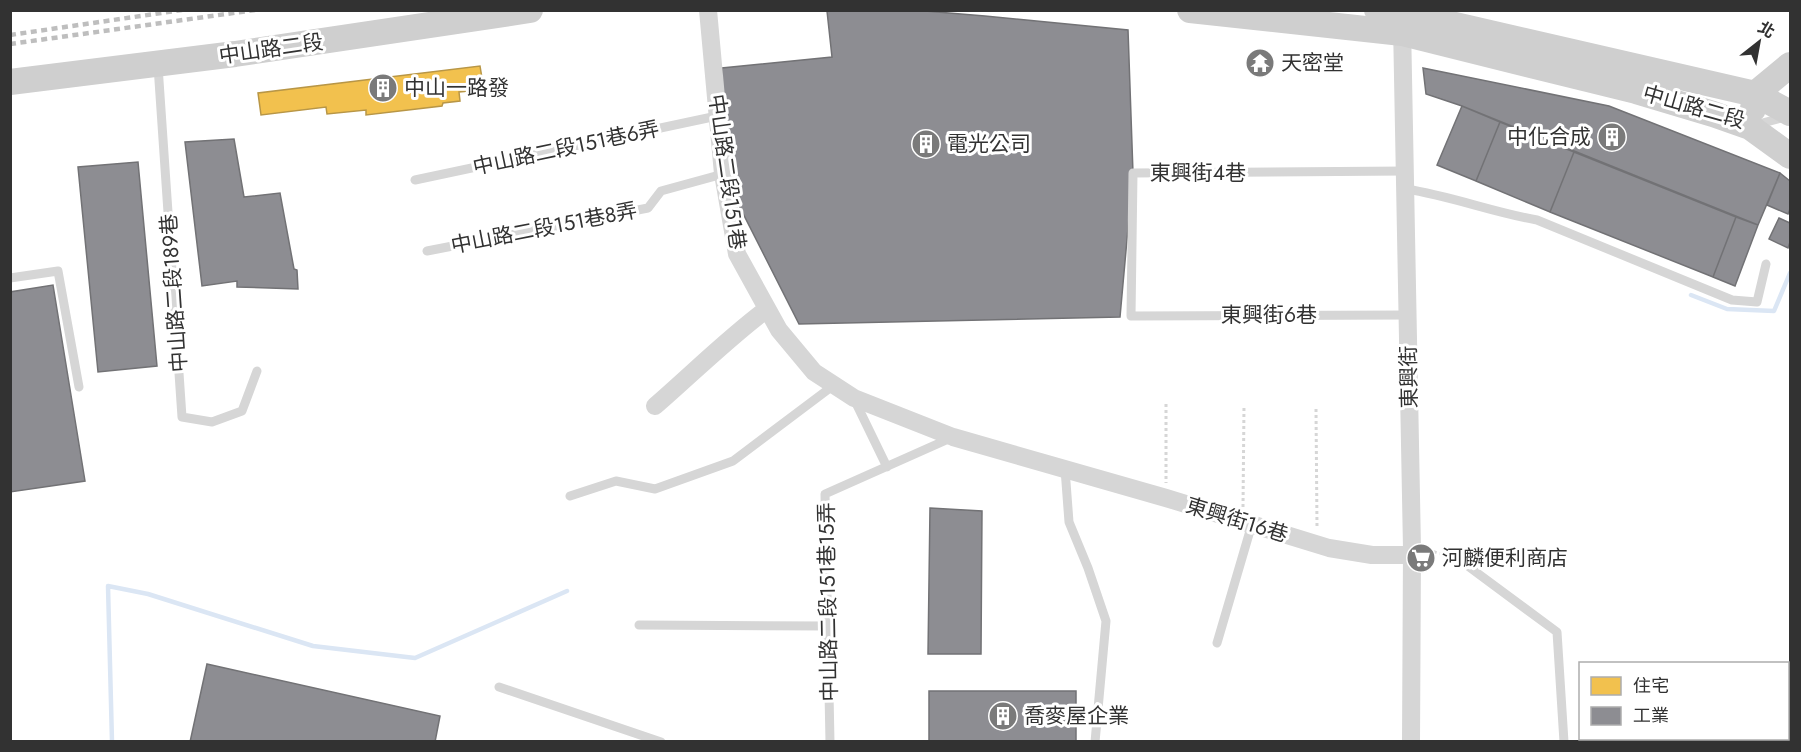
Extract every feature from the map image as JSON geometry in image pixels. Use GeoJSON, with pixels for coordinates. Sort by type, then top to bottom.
{"type":"FeatureCollection","features":[{"type":"Feature","properties":{"kind":"main road","name":"中山路二段"},"geometry":{"type":"LineString","coordinates":[[10,82],[247,53],[530,10]]}},
{"type":"Feature","properties":{"kind":"main road","name":"中山路二段"},"geometry":{"type":"LineString","coordinates":[[1190,10],[1402,23],[1755,94],[1788,111]]}},
{"type":"Feature","properties":{"kind":"main road","name":"中山路二段"},"geometry":{"type":"LineString","coordinates":[[1377,10],[1402,23],[1713,114],[1750,127],[1788,111]]}},
{"type":"Feature","properties":{"kind":"main road"},"geometry":{"type":"LineString","coordinates":[[1791,65],[1755,94],[1750,127],[1791,156]]}},
{"type":"Feature","properties":{"kind":"street","name":"中山路二段151巷"},"geometry":{"type":"LineString","coordinates":[[708,10],[723,174],[737,254],[779,330],[814,372],[854,398],[954,437]]}},
{"type":"Feature","properties":{"kind":"street","name":"東興街"},"geometry":{"type":"LineString","coordinates":[[1402,23],[1411,552],[1411,741]]}},
{"type":"Feature","properties":{"kind":"street"},"geometry":{"type":"LineString","coordinates":[[655,406],[744,326],[767,309]]}},
{"type":"Feature","properties":{"kind":"street","name":"東興街16巷"},"geometry":{"type":"LineString","coordinates":[[954,437],[1317,544],[1372,555],[1411,552]]}},
{"type":"Feature","properties":{"kind":"lane","name":"中山路二段189巷"},"geometry":{"type":"LineString","coordinates":[[158,63],[182,417],[212,422],[242,411],[257,371]]}},
{"type":"Feature","properties":{"kind":"lane","name":"中山路二段151巷6弄"},"geometry":{"type":"LineString","coordinates":[[415,180],[717,116]]}},
{"type":"Feature","properties":{"kind":"lane","name":"東興街4巷"},"geometry":{"type":"LineString","coordinates":[[1131,315],[1133,173],[1406,180]]}},
{"type":"Feature","properties":{"kind":"lane","name":"中山路二段151巷8弄"},"geometry":{"type":"LineString","coordinates":[[427,251],[648,208],[661,191],[723,174]]}},
{"type":"Feature","properties":{"kind":"lane"},"geometry":{"type":"LineString","coordinates":[[1406,180],[1506,214],[1537,220],[1732,300],[1757,302],[1766,264]]}},
{"type":"Feature","properties":{"kind":"lane"},"geometry":{"type":"LineString","coordinates":[[10,278],[58,271],[79,387]]}},
{"type":"Feature","properties":{"kind":"lane","name":"東興街6巷"},"geometry":{"type":"LineString","coordinates":[[1131,315],[1408,315]]}},
{"type":"Feature","properties":{"kind":"lane"},"geometry":{"type":"LineString","coordinates":[[570,496],[616,481],[655,489],[733,461],[834,385]]}},
{"type":"Feature","properties":{"kind":"lane"},"geometry":{"type":"LineString","coordinates":[[854,398],[887,466]]}},
{"type":"Feature","properties":{"kind":"lane","name":"中山路二段151巷15弄"},"geometry":{"type":"LineString","coordinates":[[830,741],[825,494],[954,437]]}},
{"type":"Feature","properties":{"kind":"lane"},"geometry":{"type":"LineString","coordinates":[[1065,469],[1069,522],[1106,621],[1095,741]]}},
{"type":"Feature","properties":{"kind":"lane"},"geometry":{"type":"LineString","coordinates":[[1217,644],[1247,523]]}},
{"type":"Feature","properties":{"kind":"lane"},"geometry":{"type":"LineString","coordinates":[[1457,558],[1557,632],[1564,741]]}},
{"type":"Feature","properties":{"kind":"lane"},"geometry":{"type":"LineString","coordinates":[[639,625],[828,626]]}},
{"type":"Feature","properties":{"kind":"lane"},"geometry":{"type":"LineString","coordinates":[[498,687],[661,741]]}},
{"type":"Feature","properties":{"kind":"path"},"geometry":{"type":"LineString","coordinates":[[1166,404],[1166,498]]}},
{"type":"Feature","properties":{"kind":"path"},"geometry":{"type":"LineString","coordinates":[[1244,406],[1247,523]]}},
{"type":"Feature","properties":{"kind":"path"},"geometry":{"type":"LineString","coordinates":[[1316,409],[1317,544]]}},
{"type":"Feature","properties":{"kind":"path"},"geometry":{"type":"LineString","coordinates":[[1411,552],[1423,548],[1457,558]]}},
{"type":"Feature","properties":{"kind":"building: 住宅","name":"中山一路發"},"geometry":{"type":"Polygon","coordinates":[[[480,66],[483,84],[468,86],[469,91],[459,92],[460,101],[443,103],[442,106],[366,115],[366,110],[327,114],[326,107],[261,115],[258,93],[480,66]]]}},
{"type":"Feature","properties":{"kind":"building: 工業","name":"電光公司"},"geometry":{"type":"Polygon","coordinates":[[[913,10],[1128,30],[1133,173],[1120,317],[799,324],[723,174],[722,68],[832,57],[827,11],[913,10]]]}},
{"type":"Feature","properties":{"kind":"building: 工業","name":"中化合成"},"geometry":{"type":"Polygon","coordinates":[[[1423,68],[1609,106],[1780,173],[1758,225],[1462,106],[1426,94],[1423,68]]]}},
{"type":"Feature","properties":{"kind":"building: 工業"},"geometry":{"type":"Polygon","coordinates":[[[1462,106],[1500,122],[1476,181],[1437,165],[1462,106]]]}},
{"type":"Feature","properties":{"kind":"building: 工業"},"geometry":{"type":"Polygon","coordinates":[[[1500,122],[1574,152],[1550,212],[1476,181],[1500,122]]]}},
{"type":"Feature","properties":{"kind":"building: 工業"},"geometry":{"type":"Polygon","coordinates":[[[234,139],[244,197],[280,193],[294,269],[297,270],[298,289],[237,287],[237,281],[202,286],[185,142],[234,139]]]}},
{"type":"Feature","properties":{"kind":"building: 工業"},"geometry":{"type":"Polygon","coordinates":[[[1574,152],[1736,217],[1713,277],[1550,212],[1574,152]]]}},
{"type":"Feature","properties":{"kind":"building: 工業"},"geometry":{"type":"Polygon","coordinates":[[[138,162],[157,366],[98,372],[78,167],[138,162]]]}},
{"type":"Feature","properties":{"kind":"building: 工業"},"geometry":{"type":"Polygon","coordinates":[[[1780,173],[1790,181],[1788,214],[1767,205],[1780,173]]]}},
{"type":"Feature","properties":{"kind":"building: 工業"},"geometry":{"type":"Polygon","coordinates":[[[1736,217],[1758,225],[1735,286],[1713,277],[1736,217]]]}},
{"type":"Feature","properties":{"kind":"building: 工業"},"geometry":{"type":"Polygon","coordinates":[[[1779,218],[1790,223],[1788,248],[1769,239],[1779,218]]]}},
{"type":"Feature","properties":{"kind":"building: 工業"},"geometry":{"type":"Polygon","coordinates":[[[53,285],[85,481],[10,492],[10,292],[53,285]]]}},
{"type":"Feature","properties":{"kind":"building: 工業"},"geometry":{"type":"Polygon","coordinates":[[[930,508],[982,511],[981,654],[928,654],[930,508]]]}},
{"type":"Feature","properties":{"kind":"building: 工業"},"geometry":{"type":"Polygon","coordinates":[[[207,664],[440,716],[435,742],[190,742],[207,664]]]}},
{"type":"Feature","properties":{"kind":"building: 工業","name":"喬麥屋企業"},"geometry":{"type":"Polygon","coordinates":[[[929,691],[1076,691],[1076,741],[929,742],[929,691]]]}},
{"type":"Feature","properties":{"kind":"waterway"},"geometry":{"type":"LineString","coordinates":[[1691,295],[1727,309],[1774,311],[1790,273]]}},
{"type":"Feature","properties":{"kind":"waterway"},"geometry":{"type":"LineString","coordinates":[[112,742],[108,586],[148,594],[313,646],[415,658],[567,591]]}},
{"type":"Feature","properties":{"kind":"railway"},"geometry":{"type":"LineString","coordinates":[[10,35],[182,10]]}},
{"type":"Feature","properties":{"kind":"railway"},"geometry":{"type":"LineString","coordinates":[[10,44],[255,10]]}},
{"type":"Feature","properties":{"kind":"place","name":"天密堂"},"geometry":{"type":"Point","coordinates":[1260,63]}},
{"type":"Feature","properties":{"kind":"place","name":"中山一路發"},"geometry":{"type":"Point","coordinates":[383,88]}},
{"type":"Feature","properties":{"kind":"place","name":"中化合成"},"geometry":{"type":"Point","coordinates":[1612,137]}},
{"type":"Feature","properties":{"kind":"place","name":"電光公司"},"geometry":{"type":"Point","coordinates":[926,144]}},
{"type":"Feature","properties":{"kind":"place","name":"河麟便利商店"},"geometry":{"type":"Point","coordinates":[1421,558]}},
{"type":"Feature","properties":{"kind":"place","name":"喬麥屋企業"},"geometry":{"type":"Point","coordinates":[1003,716]}}]}
